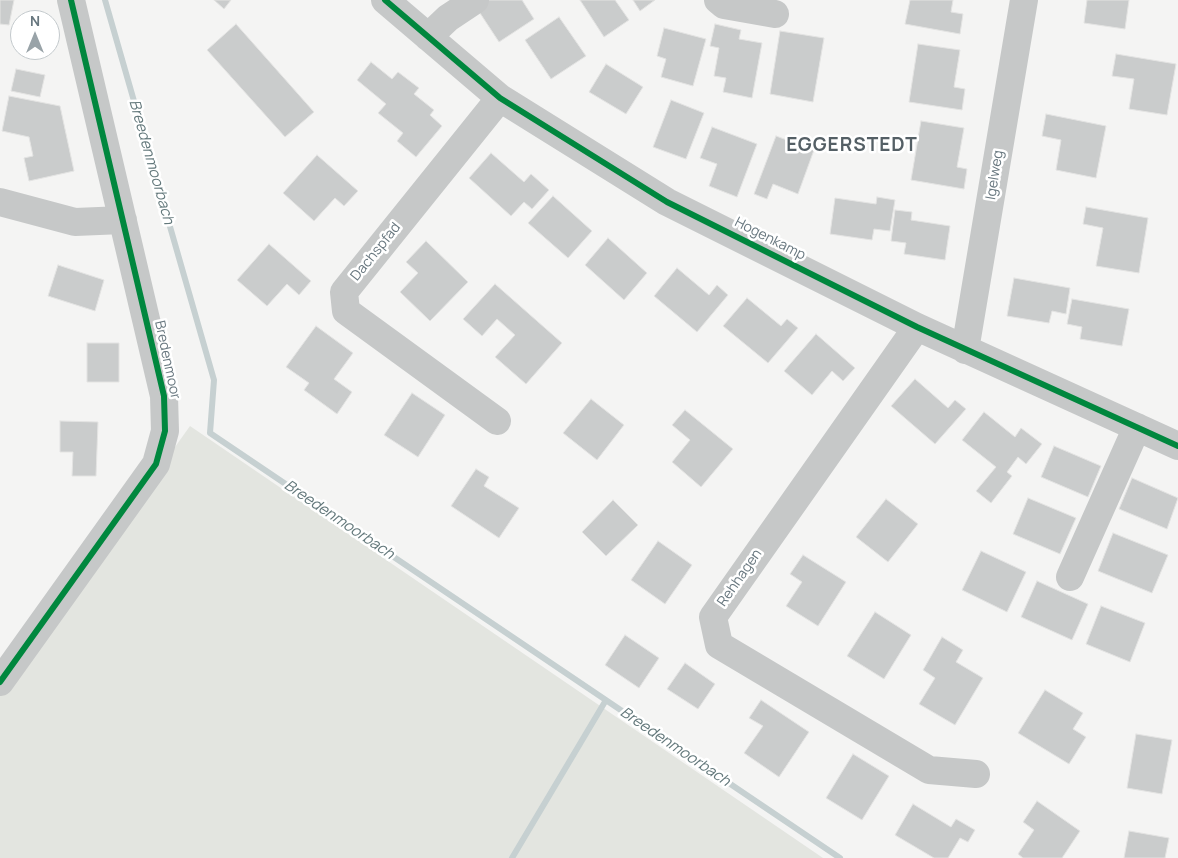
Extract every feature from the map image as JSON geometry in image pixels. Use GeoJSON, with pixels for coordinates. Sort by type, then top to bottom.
{"type":"FeatureCollection","features":[{"type":"Feature","properties":{"kind":"street","name":"Bredenmoor"},"geometry":{"type":"LineString","coordinates":[[0,682],[156,464],[165,431],[164,396],[71,0]]}},
{"type":"Feature","properties":{"kind":"street","name":"Hogenkamp"},"geometry":{"type":"LineString","coordinates":[[385,0],[500,98],[667,202],[917,327],[1178,446]]}},
{"type":"Feature","properties":{"kind":"street"},"geometry":{"type":"LineString","coordinates":[[428,38],[448,18],[474,0]]}},
{"type":"Feature","properties":{"kind":"street"},"geometry":{"type":"LineString","coordinates":[[718,0],[724,4],[775,14]]}},
{"type":"Feature","properties":{"kind":"street","name":"Igelweg"},"geometry":{"type":"LineString","coordinates":[[966,350],[1024,0]]}},
{"type":"Feature","properties":{"kind":"street","name":"Dachspfad"},"geometry":{"type":"LineString","coordinates":[[497,421],[346,311],[344,292],[500,98]]}},
{"type":"Feature","properties":{"kind":"street"},"geometry":{"type":"LineString","coordinates":[[0,202],[75,222],[123,220]]}},
{"type":"Feature","properties":{"kind":"street","name":"Rehhagen"},"geometry":{"type":"LineString","coordinates":[[917,327],[713,617],[719,645],[930,770],[976,774]]}},
{"type":"Feature","properties":{"kind":"street"},"geometry":{"type":"LineString","coordinates":[[1070,576],[1137,427]]}},
{"type":"Feature","properties":{"kind":"shaded area"},"geometry":{"type":"Polygon","coordinates":[[[190,426],[823,858],[0,858],[0,692],[190,426]]]}},
{"type":"Feature","properties":{"kind":"building"},"geometry":{"type":"Polygon","coordinates":[[[0,0],[14,0],[12,10],[10,10],[9,25],[0,24],[0,0]]]}},
{"type":"Feature","properties":{"kind":"building"},"geometry":{"type":"Polygon","coordinates":[[[214,0],[231,0],[224,9],[214,0]]]}},
{"type":"Feature","properties":{"kind":"building"},"geometry":{"type":"Polygon","coordinates":[[[486,0],[522,0],[534,19],[499,42],[476,7],[486,0]]]}},
{"type":"Feature","properties":{"kind":"building"},"geometry":{"type":"Polygon","coordinates":[[[580,0],[615,0],[629,20],[604,37],[580,0]]]}},
{"type":"Feature","properties":{"kind":"building"},"geometry":{"type":"Polygon","coordinates":[[[633,0],[655,0],[640,11],[633,0]]]}},
{"type":"Feature","properties":{"kind":"building"},"geometry":{"type":"Polygon","coordinates":[[[910,0],[953,0],[951,12],[963,14],[960,34],[905,24],[910,0]]]}},
{"type":"Feature","properties":{"kind":"building"},"geometry":{"type":"Polygon","coordinates":[[[1087,0],[1129,0],[1125,29],[1084,23],[1087,0]]]}},
{"type":"Feature","properties":{"kind":"building"},"geometry":{"type":"Polygon","coordinates":[[[559,17],[586,56],[551,79],[525,40],[559,17]]]}},
{"type":"Feature","properties":{"kind":"building"},"geometry":{"type":"Polygon","coordinates":[[[236,24],[314,112],[285,137],[207,50],[236,24]]]}},
{"type":"Feature","properties":{"kind":"building"},"geometry":{"type":"Polygon","coordinates":[[[715,24],[741,30],[739,39],[762,43],[752,98],[723,92],[726,78],[714,76],[719,48],[710,46],[715,24]]]}},
{"type":"Feature","properties":{"kind":"building"},"geometry":{"type":"Polygon","coordinates":[[[664,28],[706,39],[693,86],[661,77],[666,59],[657,56],[664,28]]]}},
{"type":"Feature","properties":{"kind":"building"},"geometry":{"type":"Polygon","coordinates":[[[780,31],[824,38],[813,102],[770,94],[780,31]]]}},
{"type":"Feature","properties":{"kind":"building"},"geometry":{"type":"Polygon","coordinates":[[[918,44],[960,50],[954,87],[965,89],[962,110],[909,102],[918,44]]]}},
{"type":"Feature","properties":{"kind":"building"},"geometry":{"type":"Polygon","coordinates":[[[1116,54],[1176,64],[1167,115],[1129,109],[1134,79],[1112,76],[1116,54]]]}},
{"type":"Feature","properties":{"kind":"building"},"geometry":{"type":"Polygon","coordinates":[[[371,62],[392,79],[398,72],[419,88],[414,94],[434,110],[430,115],[442,126],[416,157],[397,141],[403,133],[378,113],[386,104],[357,80],[371,62]]]}},
{"type":"Feature","properties":{"kind":"building"},"geometry":{"type":"Polygon","coordinates":[[[606,64],[643,87],[626,114],[589,92],[606,64]]]}},
{"type":"Feature","properties":{"kind":"building"},"geometry":{"type":"Polygon","coordinates":[[[16,69],[45,75],[40,97],[11,91],[16,69]]]}},
{"type":"Feature","properties":{"kind":"building"},"geometry":{"type":"Polygon","coordinates":[[[9,96],[60,106],[74,171],[29,181],[24,158],[33,156],[29,137],[2,131],[9,96]]]}},
{"type":"Feature","properties":{"kind":"building"},"geometry":{"type":"Polygon","coordinates":[[[671,100],[704,113],[686,159],[653,147],[671,100]]]}},
{"type":"Feature","properties":{"kind":"building"},"geometry":{"type":"Polygon","coordinates":[[[1046,114],[1106,126],[1096,178],[1056,170],[1061,140],[1042,136],[1046,114]]]}},
{"type":"Feature","properties":{"kind":"building"},"geometry":{"type":"Polygon","coordinates":[[[921,121],[964,128],[957,167],[967,169],[964,189],[911,180],[921,121]]]}},
{"type":"Feature","properties":{"kind":"building"},"geometry":{"type":"Polygon","coordinates":[[[712,127],[757,144],[737,197],[709,186],[717,164],[700,158],[712,127]]]}},
{"type":"Feature","properties":{"kind":"building"},"geometry":{"type":"Polygon","coordinates":[[[776,136],[814,150],[798,194],[773,184],[767,199],[754,194],[776,136]]]}},
{"type":"Feature","properties":{"kind":"building"},"geometry":{"type":"Polygon","coordinates":[[[491,153],[524,182],[531,174],[549,190],[532,209],[524,202],[511,216],[469,178],[491,153]]]}},
{"type":"Feature","properties":{"kind":"building"},"geometry":{"type":"Polygon","coordinates":[[[317,155],[358,191],[344,206],[335,198],[314,221],[283,193],[317,155]]]}},
{"type":"Feature","properties":{"kind":"building"},"geometry":{"type":"Polygon","coordinates":[[[553,196],[592,231],[568,258],[528,223],[553,196]]]}},
{"type":"Feature","properties":{"kind":"building"},"geometry":{"type":"Polygon","coordinates":[[[877,197],[895,200],[890,231],[874,229],[872,240],[830,234],[835,198],[876,204],[877,197]]]}},
{"type":"Feature","properties":{"kind":"building"},"geometry":{"type":"Polygon","coordinates":[[[1086,207],[1148,218],[1139,273],[1096,266],[1103,228],[1083,224],[1086,207]]]}},
{"type":"Feature","properties":{"kind":"building"},"geometry":{"type":"Polygon","coordinates":[[[895,210],[912,212],[911,220],[950,226],[945,260],[904,254],[906,243],[891,241],[895,210]]]}},
{"type":"Feature","properties":{"kind":"building"},"geometry":{"type":"Polygon","coordinates":[[[608,238],[647,273],[624,300],[585,265],[608,238]]]}},
{"type":"Feature","properties":{"kind":"building"},"geometry":{"type":"Polygon","coordinates":[[[426,241],[468,282],[430,321],[400,292],[418,273],[406,262],[426,241]]]}},
{"type":"Feature","properties":{"kind":"building"},"geometry":{"type":"Polygon","coordinates":[[[269,244],[311,281],[299,295],[287,284],[267,306],[237,280],[269,244]]]}},
{"type":"Feature","properties":{"kind":"building"},"geometry":{"type":"Polygon","coordinates":[[[58,265],[104,280],[95,311],[48,296],[58,265]]]}},
{"type":"Feature","properties":{"kind":"building"},"geometry":{"type":"Polygon","coordinates":[[[677,268],[709,295],[717,285],[728,295],[697,332],[654,296],[677,268]]]}},
{"type":"Feature","properties":{"kind":"building"},"geometry":{"type":"Polygon","coordinates":[[[1014,278],[1070,288],[1066,314],[1052,311],[1049,323],[1007,316],[1014,278]]]}},
{"type":"Feature","properties":{"kind":"building"},"geometry":{"type":"Polygon","coordinates":[[[495,284],[562,343],[526,384],[495,357],[515,335],[497,319],[482,336],[463,319],[495,284]]]}},
{"type":"Feature","properties":{"kind":"building"},"geometry":{"type":"Polygon","coordinates":[[[747,298],[781,326],[787,319],[798,328],[768,363],[723,326],[747,298]]]}},
{"type":"Feature","properties":{"kind":"building"},"geometry":{"type":"Polygon","coordinates":[[[1072,299],[1129,309],[1122,346],[1080,339],[1082,327],[1067,324],[1072,299]]]}},
{"type":"Feature","properties":{"kind":"building"},"geometry":{"type":"Polygon","coordinates":[[[316,326],[353,353],[334,379],[352,392],[337,414],[304,390],[309,383],[286,367],[316,326]]]}},
{"type":"Feature","properties":{"kind":"building"},"geometry":{"type":"Polygon","coordinates":[[[816,334],[855,368],[843,381],[832,371],[812,395],[784,371],[816,334]]]}},
{"type":"Feature","properties":{"kind":"building"},"geometry":{"type":"Polygon","coordinates":[[[87,343],[119,343],[119,382],[87,382],[87,343]]]}},
{"type":"Feature","properties":{"kind":"building"},"geometry":{"type":"Polygon","coordinates":[[[915,379],[948,408],[955,400],[966,409],[935,444],[891,406],[915,379]]]}},
{"type":"Feature","properties":{"kind":"building"},"geometry":{"type":"Polygon","coordinates":[[[412,393],[445,415],[418,457],[384,435],[412,393]]]}},
{"type":"Feature","properties":{"kind":"building"},"geometry":{"type":"Polygon","coordinates":[[[591,399],[624,425],[597,460],[563,433],[591,399]]]}},
{"type":"Feature","properties":{"kind":"building"},"geometry":{"type":"Polygon","coordinates":[[[685,410],[733,449],[701,487],[672,462],[690,440],[672,425],[685,410]]]}},
{"type":"Feature","properties":{"kind":"building"},"geometry":{"type":"Polygon","coordinates":[[[984,412],[1015,437],[1021,428],[1042,444],[1026,464],[1018,457],[1007,472],[1012,476],[991,503],[976,491],[996,467],[962,440],[984,412]]]}},
{"type":"Feature","properties":{"kind":"building"},"geometry":{"type":"Polygon","coordinates":[[[60,421],[98,422],[96,476],[72,476],[73,452],[60,452],[60,421]]]}},
{"type":"Feature","properties":{"kind":"building"},"geometry":{"type":"Polygon","coordinates":[[[1054,446],[1101,466],[1088,497],[1041,477],[1054,446]]]}},
{"type":"Feature","properties":{"kind":"building"},"geometry":{"type":"Polygon","coordinates":[[[476,469],[489,477],[484,486],[519,508],[499,538],[451,506],[476,469]]]}},
{"type":"Feature","properties":{"kind":"building"},"geometry":{"type":"Polygon","coordinates":[[[1132,478],[1178,498],[1167,529],[1119,509],[1132,478]]]}},
{"type":"Feature","properties":{"kind":"building"},"geometry":{"type":"Polygon","coordinates":[[[1028,498],[1076,518],[1060,554],[1013,534],[1028,498]]]}},
{"type":"Feature","properties":{"kind":"building"},"geometry":{"type":"Polygon","coordinates":[[[886,499],[918,524],[888,562],[856,537],[886,499]]]}},
{"type":"Feature","properties":{"kind":"building"},"geometry":{"type":"Polygon","coordinates":[[[613,500],[638,525],[606,556],[582,532],[613,500]]]}},
{"type":"Feature","properties":{"kind":"building"},"geometry":{"type":"Polygon","coordinates":[[[1113,533],[1168,555],[1152,593],[1098,571],[1113,533]]]}},
{"type":"Feature","properties":{"kind":"building"},"geometry":{"type":"Polygon","coordinates":[[[658,541],[692,565],[665,604],[631,580],[658,541]]]}},
{"type":"Feature","properties":{"kind":"building"},"geometry":{"type":"Polygon","coordinates":[[[981,551],[1026,572],[1007,612],[962,590],[981,551]]]}},
{"type":"Feature","properties":{"kind":"building"},"geometry":{"type":"Polygon","coordinates":[[[803,555],[846,582],[818,626],[786,606],[802,582],[790,574],[803,555]]]}},
{"type":"Feature","properties":{"kind":"building"},"geometry":{"type":"Polygon","coordinates":[[[1037,581],[1088,604],[1072,640],[1021,617],[1037,581]]]}},
{"type":"Feature","properties":{"kind":"building"},"geometry":{"type":"Polygon","coordinates":[[[1101,606],[1145,623],[1130,662],[1086,644],[1101,606]]]}},
{"type":"Feature","properties":{"kind":"building"},"geometry":{"type":"Polygon","coordinates":[[[875,612],[911,635],[884,679],[847,656],[875,612]]]}},
{"type":"Feature","properties":{"kind":"building"},"geometry":{"type":"Polygon","coordinates":[[[625,635],[659,658],[639,688],[605,665],[625,635]]]}},
{"type":"Feature","properties":{"kind":"building"},"geometry":{"type":"Polygon","coordinates":[[[942,637],[963,650],[956,662],[983,678],[955,725],[919,704],[935,678],[923,670],[942,637]]]}},
{"type":"Feature","properties":{"kind":"building"},"geometry":{"type":"Polygon","coordinates":[[[685,663],[715,684],[698,709],[667,689],[685,663]]]}},
{"type":"Feature","properties":{"kind":"building"},"geometry":{"type":"Polygon","coordinates":[[[1045,690],[1083,713],[1073,729],[1086,737],[1069,764],[1018,733],[1045,690]]]}},
{"type":"Feature","properties":{"kind":"building"},"geometry":{"type":"Polygon","coordinates":[[[761,700],[809,732],[779,777],[744,753],[763,726],[749,718],[761,700]]]}},
{"type":"Feature","properties":{"kind":"building"},"geometry":{"type":"Polygon","coordinates":[[[1136,734],[1172,740],[1162,794],[1127,788],[1136,734]]]}},
{"type":"Feature","properties":{"kind":"building"},"geometry":{"type":"Polygon","coordinates":[[[853,754],[889,776],[862,820],[826,798],[853,754]]]}},
{"type":"Feature","properties":{"kind":"building"},"geometry":{"type":"Polygon","coordinates":[[[1037,801],[1080,831],[1062,858],[1023,858],[1018,854],[1034,830],[1023,822],[1037,801]]]}},
{"type":"Feature","properties":{"kind":"building"},"geometry":{"type":"Polygon","coordinates":[[[913,804],[951,827],[956,819],[975,830],[968,842],[960,838],[948,858],[934,858],[895,835],[913,804]]]}},
{"type":"Feature","properties":{"kind":"building"},"geometry":{"type":"Polygon","coordinates":[[[1129,831],[1169,838],[1165,858],[1124,858],[1129,831]]]}},
{"type":"Feature","properties":{"kind":"waterway","name":"Breedenmoorbach"},"geometry":{"type":"LineString","coordinates":[[105,0],[214,380],[210,433],[840,858]]}},
{"type":"Feature","properties":{"kind":"waterway"},"geometry":{"type":"LineString","coordinates":[[512,858],[606,700]]}},
{"type":"Feature","properties":{"kind":"cycle path"},"geometry":{"type":"LineString","coordinates":[[0,682],[156,464],[165,431],[164,396],[71,0]]}},
{"type":"Feature","properties":{"kind":"cycle path"},"geometry":{"type":"LineString","coordinates":[[385,0],[500,98],[667,202],[917,327],[1178,446]]}},
{"type":"Feature","properties":{"kind":"district","name":"EGGERSTEDT"},"geometry":{"type":"Point","coordinates":[852,146]}}]}
